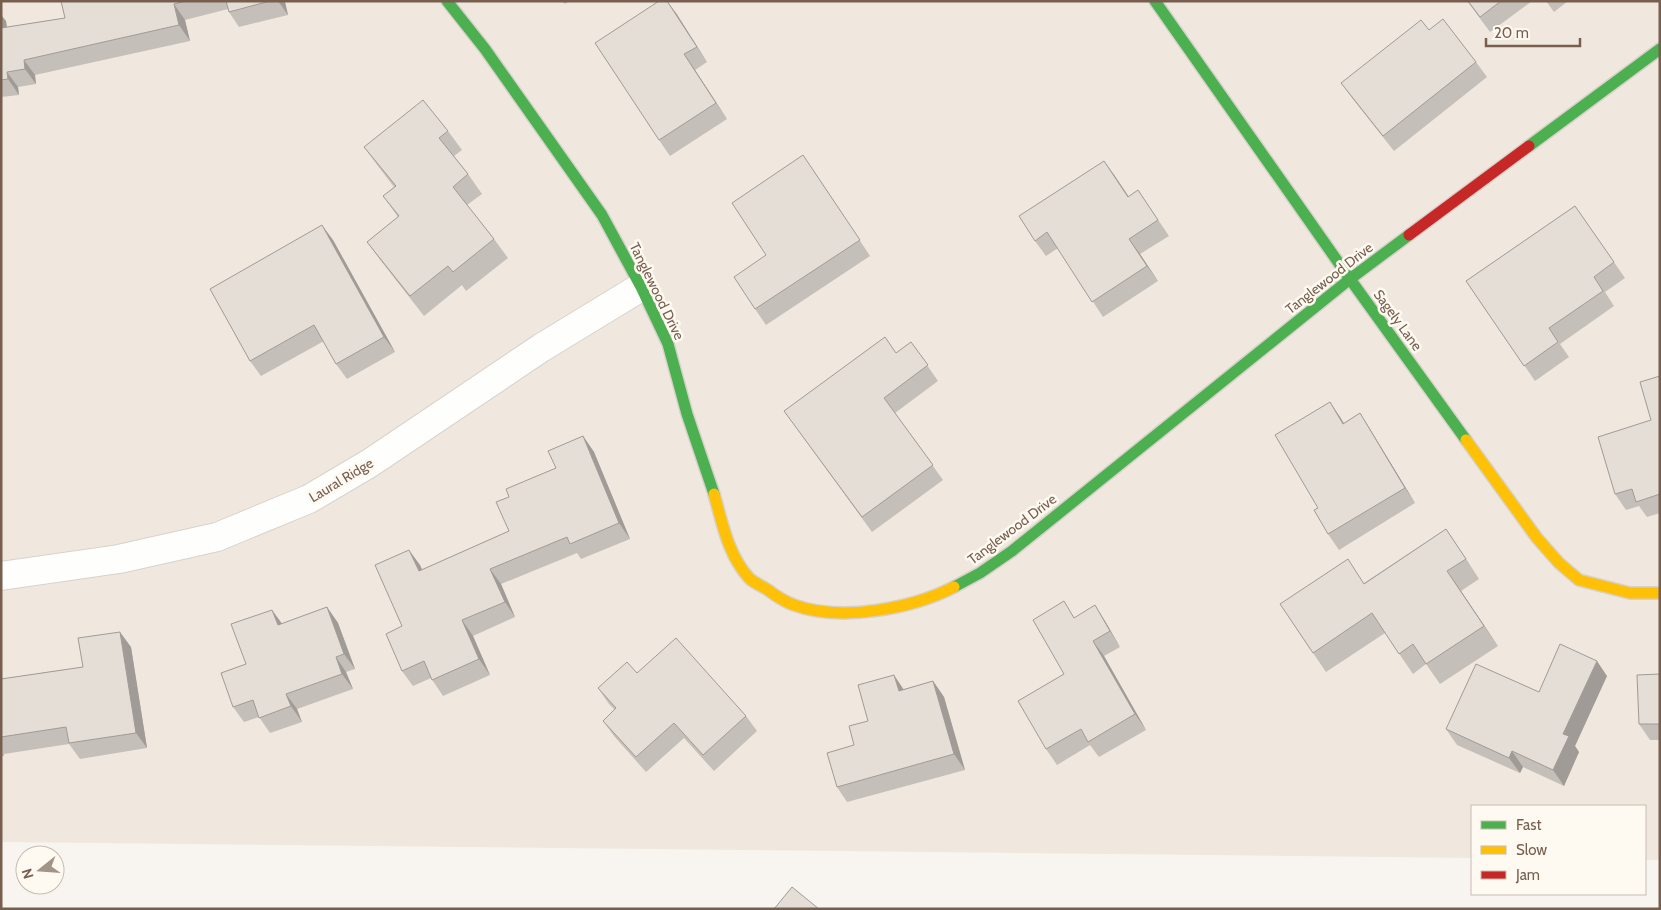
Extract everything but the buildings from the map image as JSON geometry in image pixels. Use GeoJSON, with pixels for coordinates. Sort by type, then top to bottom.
{"type":"FeatureCollection","features":[{"type":"Feature","properties":{"kind":"street","name":"Tanglewood Drive"},"geometry":{"type":"LineString","coordinates":[[447,1],[485,49],[602,215],[642,287],[668,344],[687,414],[709,477],[731,551],[750,578],[793,605],[815,611],[844,614],[874,611],[914,602],[948,590],[980,573],[1019,544],[1350,279],[1660,49]]}},
{"type":"Feature","properties":{"kind":"street","name":"Sagely Lane"},"geometry":{"type":"LineString","coordinates":[[1155,1],[1350,279],[1537,538],[1559,563],[1579,580],[1630,593],[1660,593]]}},
{"type":"Feature","properties":{"kind":"street","name":"Laural Ridge"},"geometry":{"type":"LineString","coordinates":[[1,576],[119,559],[217,537],[309,499],[370,463],[541,348],[642,287]]}},
{"type":"Feature","properties":{"kind":"shaded area"},"geometry":{"type":"Polygon","coordinates":[[[1,1],[1660,1],[1660,860],[1646,860],[1646,805],[1471,805],[1471,858],[1,842],[1,1]]]}},
{"type":"Feature","properties":{"kind":"traffic: fast"},"geometry":{"type":"LineString","coordinates":[[447,1],[485,49],[602,215],[641,287],[668,344],[687,414],[714,494]]}},
{"type":"Feature","properties":{"kind":"traffic: fast"},"geometry":{"type":"LineString","coordinates":[[1155,1],[1350,279],[1466,440]]}},
{"type":"Feature","properties":{"kind":"traffic: fast"},"geometry":{"type":"LineString","coordinates":[[1529,146],[1660,49]]}},
{"type":"Feature","properties":{"kind":"traffic: fast"},"geometry":{"type":"LineString","coordinates":[[954,587],[980,573],[1012,551],[1350,279],[1409,235]]}},
{"type":"Feature","properties":{"kind":"traffic: slow"},"geometry":{"type":"LineString","coordinates":[[1466,440],[1537,538],[1559,563],[1579,580],[1630,593],[1660,593]]}},
{"type":"Feature","properties":{"kind":"traffic: slow"},"geometry":{"type":"LineString","coordinates":[[714,494],[731,549],[742,569],[753,581],[791,604],[812,610],[832,612],[854,613],[875,611],[897,607],[937,595],[954,587]]}},
{"type":"Feature","properties":{"kind":"traffic: jam"},"geometry":{"type":"LineString","coordinates":[[1409,235],[1529,146]]}}]}
